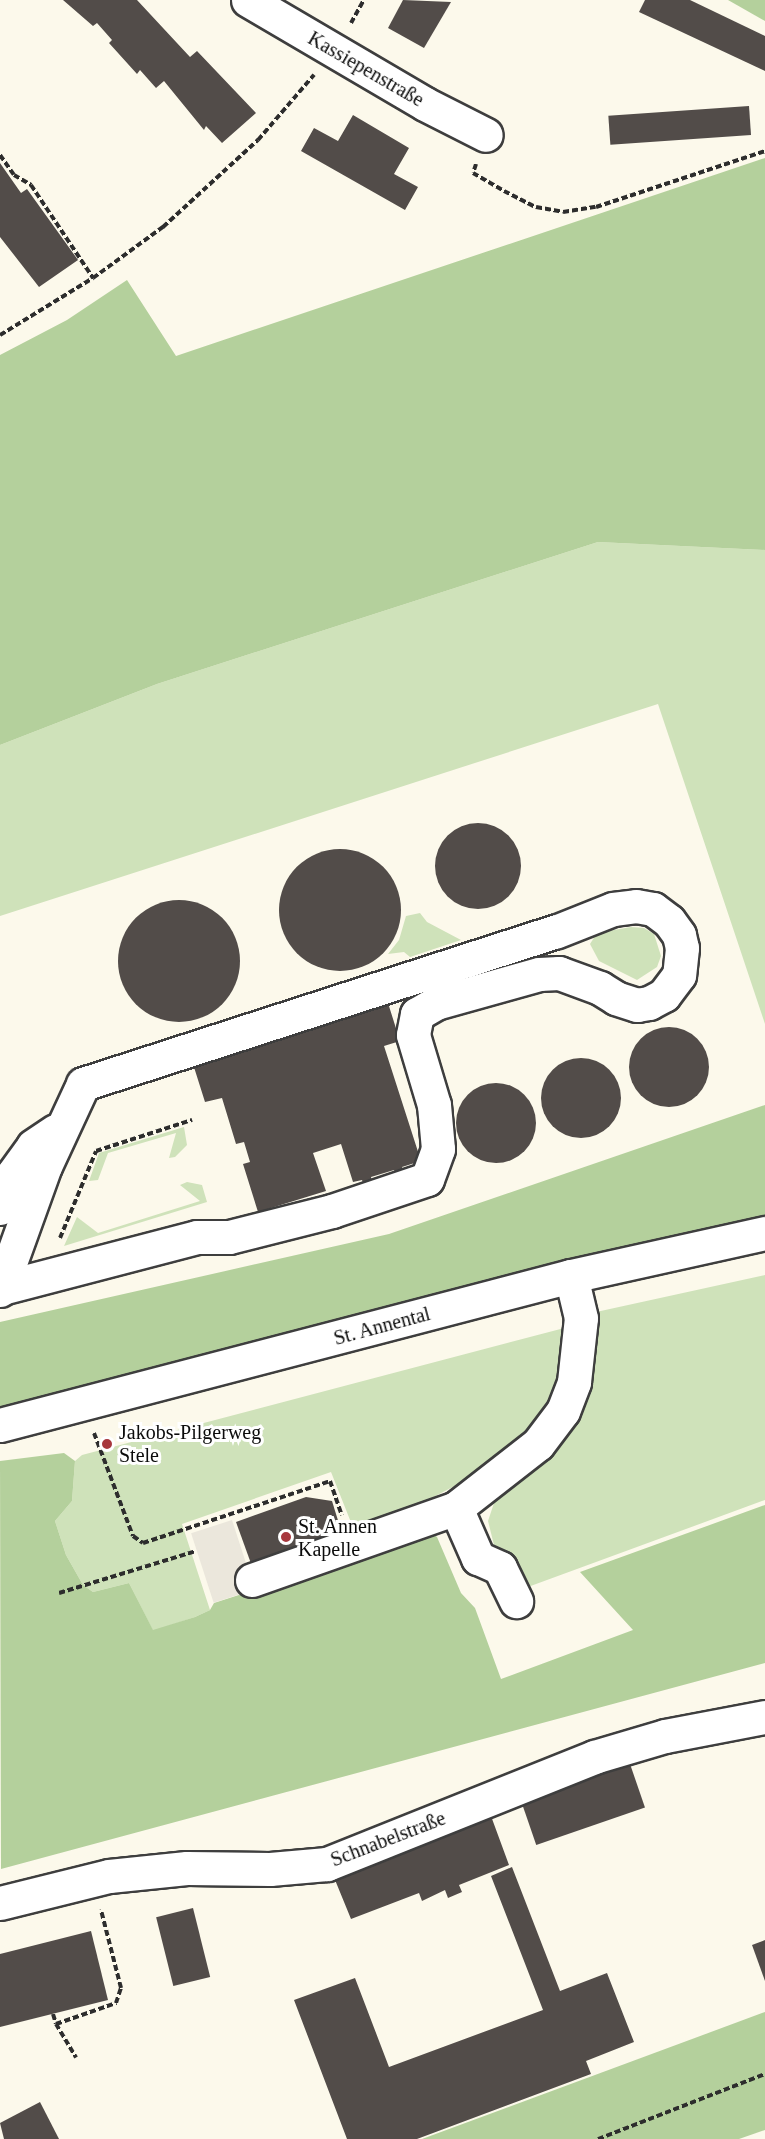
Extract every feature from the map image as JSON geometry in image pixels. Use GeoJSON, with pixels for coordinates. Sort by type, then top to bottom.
{"type":"FeatureCollection","features":[{"type":"Feature","properties":{"kind":"street","name":"Kassiepenstraße"},"geometry":{"type":"LineString","coordinates":[[248,0],[486,135]]}},
{"type":"Feature","properties":{"kind":"street"},"geometry":{"type":"LineString","coordinates":[[636,906],[653,909],[669,921],[679,935],[682,948],[679,975],[664,995],[649,1003],[637,1005],[559,973],[539,974],[436,1003],[417,1014],[413,1035],[434,1105],[438,1149],[427,1179],[321,1214],[229,1237],[197,1237],[0,1289],[65,1123],[83,1084],[555,932],[613,909],[636,906]]}},
{"type":"Feature","properties":{"kind":"street"},"geometry":{"type":"LineString","coordinates":[[0,1208],[13,1174],[33,1146],[65,1123]]}},
{"type":"Feature","properties":{"kind":"street","name":"St. Annental"},"geometry":{"type":"LineString","coordinates":[[0,1425],[571,1276],[765,1233]]}},
{"type":"Feature","properties":{"kind":"street"},"geometry":{"type":"LineString","coordinates":[[252,1580],[354,1547],[456,1508],[538,1444],[563,1411],[574,1382],[581,1318],[571,1276]]}},
{"type":"Feature","properties":{"kind":"street"},"geometry":{"type":"LineString","coordinates":[[456,1508],[478,1558],[500,1568],[516,1601]]}},
{"type":"Feature","properties":{"kind":"street","name":"Schnabelstraße"},"geometry":{"type":"LineString","coordinates":[[0,1903],[109,1876],[187,1868],[270,1869],[327,1864],[594,1757],[665,1736],[765,1717]]}},
{"type":"Feature","properties":{"kind":"path"},"geometry":{"type":"LineString","coordinates":[[0,336],[93,278],[164,227],[223,175],[258,140],[335,50]]}},
{"type":"Feature","properties":{"kind":"path"},"geometry":{"type":"LineString","coordinates":[[486,135],[473,173],[536,207],[563,212],[596,207],[765,151]]}},
{"type":"Feature","properties":{"kind":"path"},"geometry":{"type":"LineString","coordinates":[[0,155],[14,175],[31,185],[93,278]]}},
{"type":"Feature","properties":{"kind":"path"},"geometry":{"type":"LineString","coordinates":[[59,1244],[96,1151],[192,1120]]}},
{"type":"Feature","properties":{"kind":"path"},"geometry":{"type":"LineString","coordinates":[[83,1405],[133,1536],[143,1543],[208,1526],[330,1481],[354,1547]]}},
{"type":"Feature","properties":{"kind":"path"},"geometry":{"type":"LineString","coordinates":[[59,1593],[196,1551]]}},
{"type":"Feature","properties":{"kind":"path"},"geometry":{"type":"LineString","coordinates":[[56,2024],[116,2003],[121,1988],[100,1906],[109,1876]]}},
{"type":"Feature","properties":{"kind":"path"},"geometry":{"type":"LineString","coordinates":[[53,2014],[56,2024],[76,2057]]}},
{"type":"Feature","properties":{"kind":"path"},"geometry":{"type":"LineString","coordinates":[[598,2139],[765,2074]]}},
{"type":"Feature","properties":{"kind":"green space"},"geometry":{"type":"Polygon","coordinates":[[[728,0],[765,0],[765,21],[728,0]]]}},
{"type":"Feature","properties":{"kind":"green space"},"geometry":{"type":"Polygon","coordinates":[[[765,158],[765,550],[598,542],[157,684],[0,745],[0,355],[67,320],[127,280],[176,356],[765,158]]]}},
{"type":"Feature","properties":{"kind":"green space"},"geometry":{"type":"Polygon","coordinates":[[[598,542],[765,550],[765,1024],[658,704],[0,916],[0,745],[157,684],[598,542]]]}},
{"type":"Feature","properties":{"kind":"green space"},"geometry":{"type":"Polygon","coordinates":[[[420,913],[427,922],[461,940],[410,957],[404,952],[388,954],[399,940],[406,916],[420,913]]]}},
{"type":"Feature","properties":{"kind":"green space"},"geometry":{"type":"Polygon","coordinates":[[[631,927],[644,928],[654,934],[661,956],[657,967],[637,980],[599,961],[590,944],[597,933],[631,927]]]}},
{"type":"Feature","properties":{"kind":"green space"},"geometry":{"type":"Polygon","coordinates":[[[765,1105],[765,1217],[705,1229],[0,1412],[0,1322],[389,1234],[765,1105]]]}},
{"type":"Feature","properties":{"kind":"green space"},"geometry":{"type":"Polygon","coordinates":[[[184,1127],[187,1145],[175,1157],[169,1158],[176,1133],[108,1153],[98,1180],[89,1181],[99,1153],[184,1127]]]}},
{"type":"Feature","properties":{"kind":"green space"},"geometry":{"type":"Polygon","coordinates":[[[187,1182],[202,1185],[207,1202],[64,1246],[77,1217],[98,1233],[200,1201],[180,1185],[187,1182]]]}},
{"type":"Feature","properties":{"kind":"green space"},"geometry":{"type":"Polygon","coordinates":[[[765,1275],[765,1500],[517,1591],[494,1545],[488,1521],[495,1500],[518,1473],[587,1314],[765,1275]]]}},
{"type":"Feature","properties":{"kind":"green space"},"geometry":{"type":"Polygon","coordinates":[[[572,1326],[566,1371],[539,1430],[468,1479],[422,1503],[354,1530],[331,1472],[182,1524],[210,1610],[195,1617],[153,1631],[129,1583],[93,1592],[83,1585],[66,1555],[55,1521],[72,1501],[75,1461],[82,1455],[572,1326]]]}},
{"type":"Feature","properties":{"kind":"green space"},"geometry":{"type":"Polygon","coordinates":[[[64,1453],[75,1461],[72,1501],[55,1521],[66,1555],[83,1585],[93,1592],[129,1583],[153,1630],[195,1617],[210,1610],[214,1603],[431,1533],[437,1537],[461,1593],[475,1608],[501,1679],[633,1630],[580,1572],[765,1505],[765,1663],[1,1869],[0,1461],[64,1453]]]}},
{"type":"Feature","properties":{"kind":"green space"},"geometry":{"type":"Polygon","coordinates":[[[765,2012],[765,2130],[739,2139],[422,2139],[765,2012]]]}},
{"type":"Feature","properties":{"kind":"shaded area"},"geometry":{"type":"Polygon","coordinates":[[[232,1520],[255,1589],[214,1603],[191,1533],[232,1520]]]}},
{"type":"Feature","properties":{"kind":"building"},"geometry":{"type":"Polygon","coordinates":[[[63,0],[137,0],[190,57],[197,51],[256,113],[222,143],[206,126],[204,130],[164,81],[156,88],[140,70],[137,74],[109,43],[112,40],[97,23],[93,26],[63,0]]]}},
{"type":"Feature","properties":{"kind":"building"},"geometry":{"type":"Polygon","coordinates":[[[403,0],[451,2],[424,48],[388,28],[403,0]]]}},
{"type":"Feature","properties":{"kind":"building"},"geometry":{"type":"Polygon","coordinates":[[[645,0],[690,0],[765,36],[765,71],[639,12],[645,0]]]}},
{"type":"Feature","properties":{"kind":"building"},"geometry":{"type":"Polygon","coordinates":[[[749,106],[751,135],[610,145],[608,116],[749,106]]]}},
{"type":"Feature","properties":{"kind":"building"},"geometry":{"type":"Polygon","coordinates":[[[353,115],[409,148],[394,174],[418,187],[405,210],[301,151],[314,128],[338,141],[353,115]]]}},
{"type":"Feature","properties":{"kind":"building"},"geometry":{"type":"Polygon","coordinates":[[[0,163],[21,193],[27,189],[78,260],[39,287],[0,237],[0,163]]]}},
{"type":"Feature","properties":{"kind":"building"},"geometry":{"type":"Polygon","coordinates":[[[478,823],[494,827],[508,836],[517,850],[521,866],[517,882],[508,896],[494,905],[478,909],[462,905],[448,896],[439,882],[435,866],[439,850],[448,836],[462,827],[478,823]]]}},
{"type":"Feature","properties":{"kind":"building"},"geometry":{"type":"Polygon","coordinates":[[[340,849],[363,854],[374,859],[383,867],[391,876],[396,887],[401,910],[396,933],[391,944],[383,953],[374,961],[363,966],[340,971],[317,966],[306,961],[297,953],[289,944],[284,933],[279,910],[284,887],[289,876],[297,867],[306,859],[317,854],[340,849]]]}},
{"type":"Feature","properties":{"kind":"building"},"geometry":{"type":"Polygon","coordinates":[[[179,900],[202,905],[213,910],[222,918],[230,927],[235,938],[240,961],[235,984],[230,995],[222,1004],[213,1012],[202,1017],[179,1022],[156,1017],[145,1012],[136,1004],[128,995],[123,984],[118,961],[123,938],[128,927],[136,918],[145,910],[156,905],[179,900]]]}},
{"type":"Feature","properties":{"kind":"building"},"geometry":{"type":"Polygon","coordinates":[[[388,1003],[400,1041],[384,1046],[421,1161],[402,1167],[404,1173],[396,1175],[394,1170],[371,1177],[372,1182],[364,1186],[362,1180],[353,1182],[341,1144],[313,1153],[326,1191],[258,1212],[243,1164],[250,1162],[244,1142],[236,1144],[222,1098],[205,1102],[193,1064],[388,1003]]]}},
{"type":"Feature","properties":{"kind":"building"},"geometry":{"type":"Polygon","coordinates":[[[669,1027],[684,1030],[697,1039],[706,1052],[709,1067],[706,1082],[697,1095],[684,1104],[669,1107],[654,1104],[641,1095],[632,1082],[629,1067],[632,1052],[641,1039],[654,1030],[669,1027]]]}},
{"type":"Feature","properties":{"kind":"building"},"geometry":{"type":"Polygon","coordinates":[[[581,1058],[596,1061],[609,1070],[618,1083],[621,1098],[618,1113],[609,1126],[596,1135],[581,1138],[566,1135],[553,1126],[544,1113],[541,1098],[544,1083],[553,1070],[566,1061],[581,1058]]]}},
{"type":"Feature","properties":{"kind":"building"},"geometry":{"type":"Polygon","coordinates":[[[488,1083],[504,1083],[525,1094],[536,1115],[536,1131],[525,1152],[504,1163],[488,1163],[474,1157],[462,1145],[456,1131],[456,1115],[462,1101],[474,1089],[488,1083]]]}},
{"type":"Feature","properties":{"kind":"building","name":"St. Annen Kapelle"},"geometry":{"type":"Polygon","coordinates":[[[306,1497],[332,1501],[340,1527],[322,1546],[253,1569],[236,1522],[306,1497]]]}},
{"type":"Feature","properties":{"kind":"building"},"geometry":{"type":"Polygon","coordinates":[[[630,1764],[645,1807],[536,1845],[521,1801],[630,1764]]]}},
{"type":"Feature","properties":{"kind":"building"},"geometry":{"type":"Polygon","coordinates":[[[491,1816],[509,1865],[459,1885],[462,1892],[448,1898],[445,1890],[422,1901],[419,1893],[351,1919],[333,1875],[491,1816]]]}},
{"type":"Feature","properties":{"kind":"building"},"geometry":{"type":"Polygon","coordinates":[[[512,1867],[560,1991],[607,1973],[634,2042],[586,2061],[591,2074],[417,2139],[347,2139],[294,2000],[355,1978],[389,2067],[543,2010],[491,1876],[512,1867]]]}},
{"type":"Feature","properties":{"kind":"building"},"geometry":{"type":"Polygon","coordinates":[[[193,1908],[210,1977],[173,1986],[156,1917],[193,1908]]]}},
{"type":"Feature","properties":{"kind":"building"},"geometry":{"type":"Polygon","coordinates":[[[91,1931],[108,2000],[0,2027],[0,1954],[91,1931]]]}},
{"type":"Feature","properties":{"kind":"building"},"geometry":{"type":"Polygon","coordinates":[[[765,1940],[765,1981],[752,1945],[765,1940]]]}},
{"type":"Feature","properties":{"kind":"building"},"geometry":{"type":"Polygon","coordinates":[[[40,2102],[59,2139],[4,2139],[0,2123],[40,2102]]]}},
{"type":"Feature","properties":{"kind":"place","name":"Jakobs-Pilgerweg Stele"},"geometry":{"type":"Point","coordinates":[107,1444]}},
{"type":"Feature","properties":{"kind":"place","name":"St. Annen Kapelle"},"geometry":{"type":"Point","coordinates":[286,1537]}}]}
